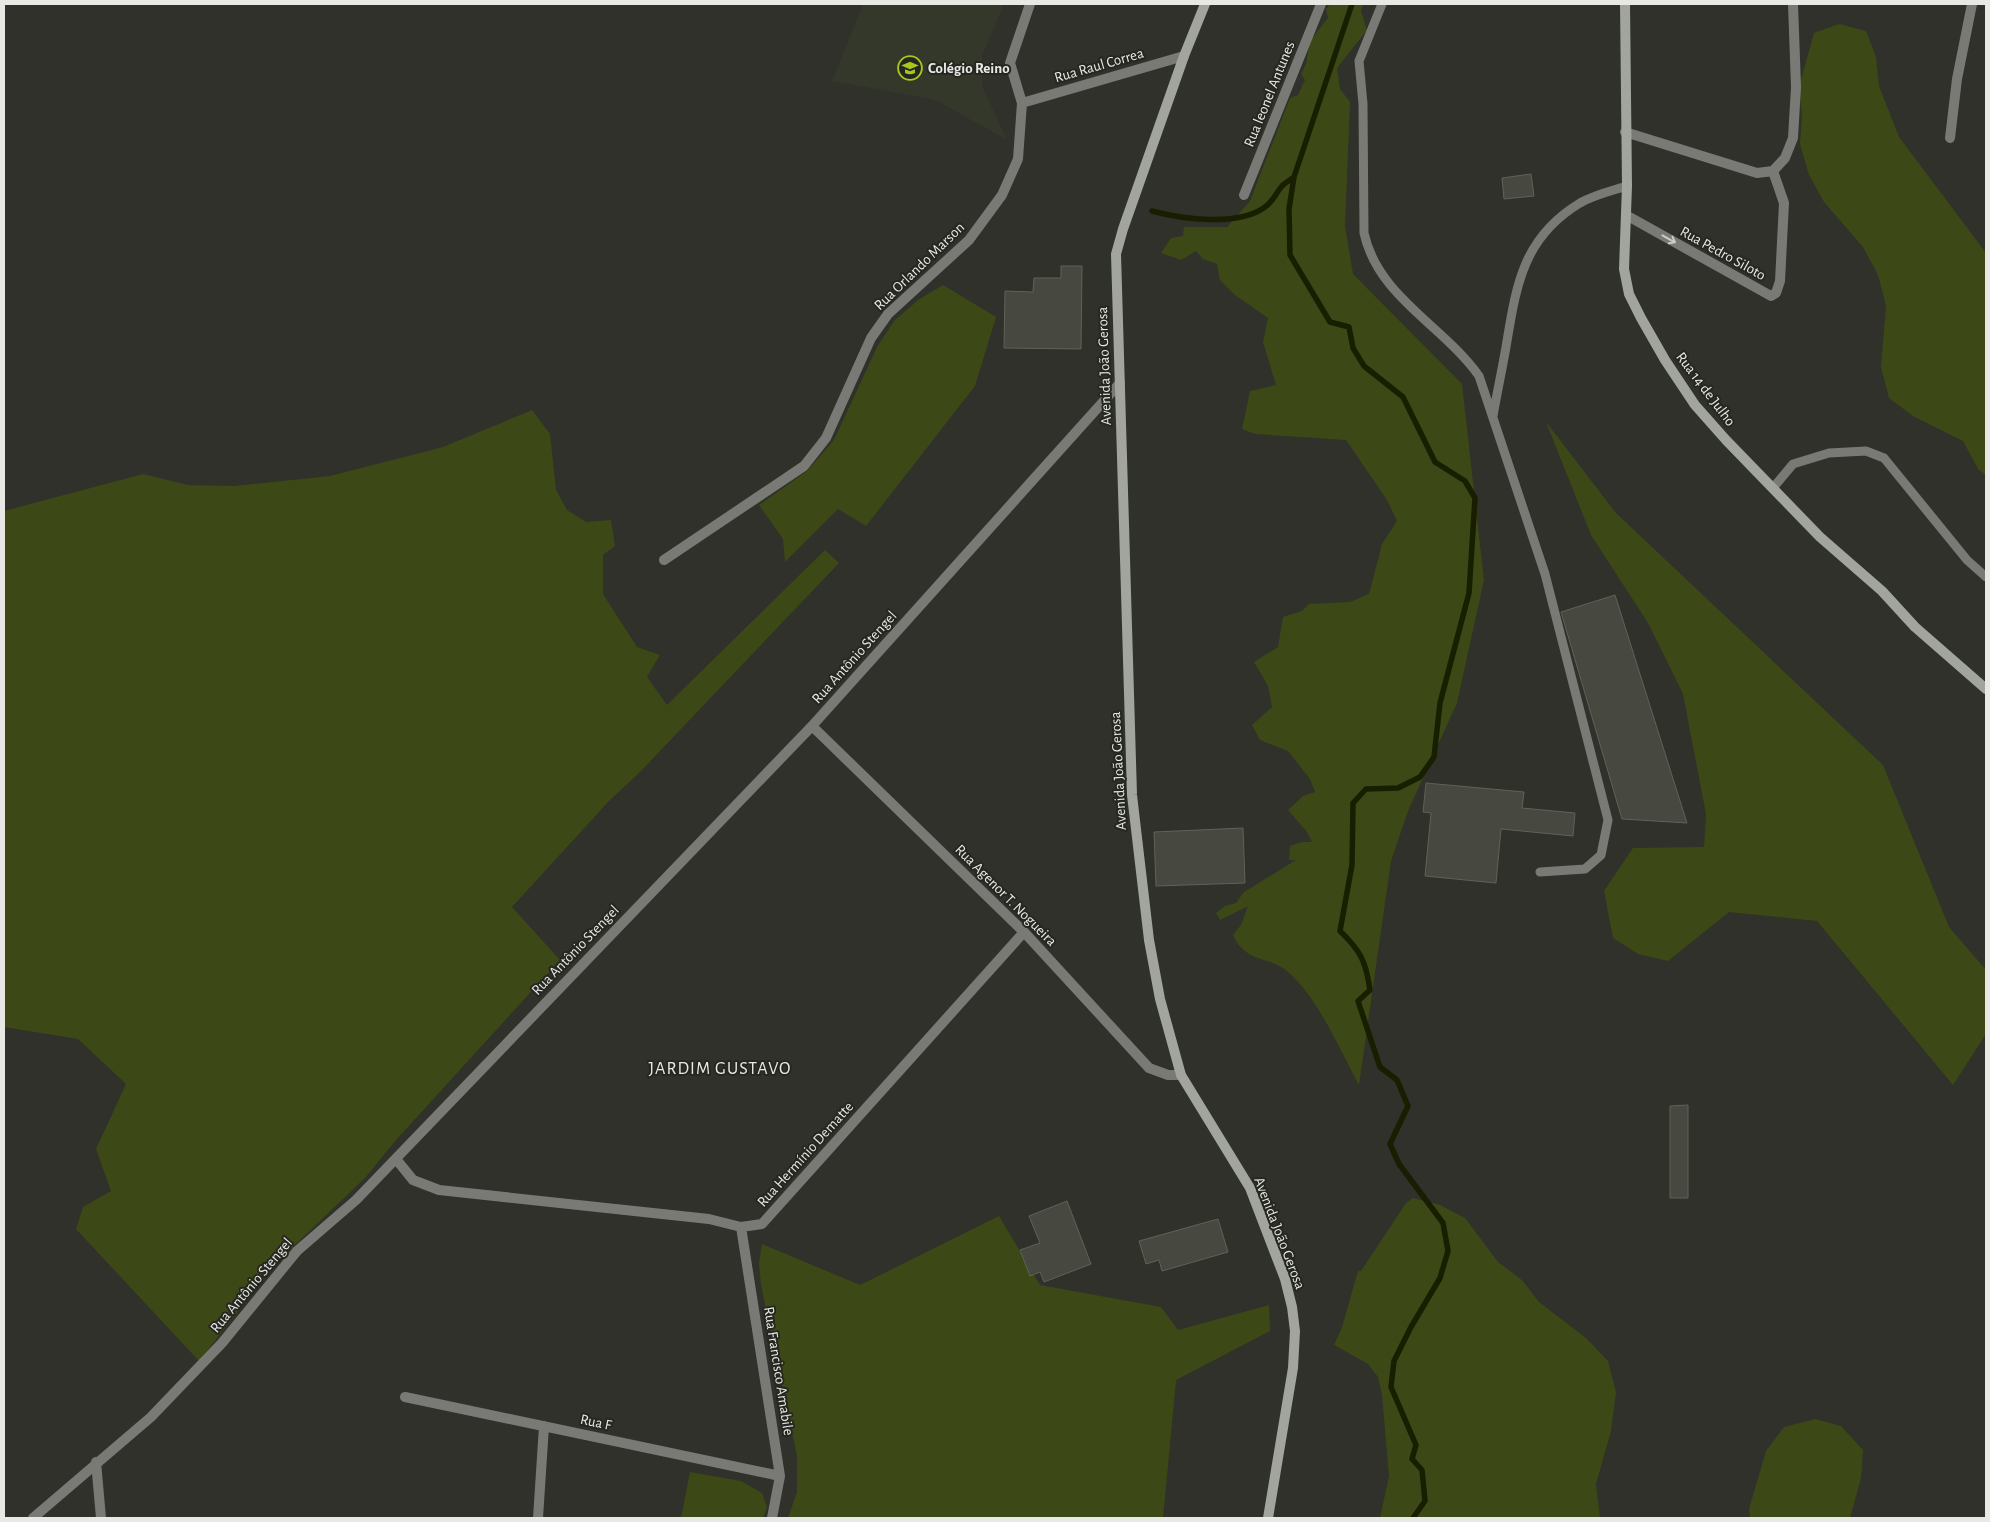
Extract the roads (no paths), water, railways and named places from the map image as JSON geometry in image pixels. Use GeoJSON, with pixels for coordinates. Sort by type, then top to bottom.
{"type":"FeatureCollection","features":[{"type":"Feature","properties":{"kind":"main road","name":"Avenida João Gerosa"},"geometry":{"type":"LineString","coordinates":[[1205,4],[1184,56],[1116,254],[1132,796],[1156,980],[1181,1074],[1250,1188],[1285,1279],[1292,1307],[1295,1331],[1292,1368],[1268,1518]]}},
{"type":"Feature","properties":{"kind":"main road","name":"Rua 14 de Julho"},"geometry":{"type":"LineString","coordinates":[[1625,4],[1627,186],[1624,269],[1630,294],[1641,318],[1665,360],[1695,405],[1726,440],[1820,537],[1882,591],[1915,627],[1986,689]]}},
{"type":"Feature","properties":{"kind":"street","name":"Rua Orlando Marson"},"geometry":{"type":"LineString","coordinates":[[664,560],[804,466],[826,438],[871,338],[888,314],[969,240],[1002,195],[1018,160],[1022,103],[1010,63],[1030,4]]}},
{"type":"Feature","properties":{"kind":"street","name":"Rua leonel Antunes"},"geometry":{"type":"LineString","coordinates":[[1244,195],[1321,4]]}},
{"type":"Feature","properties":{"kind":"street"},"geometry":{"type":"LineString","coordinates":[[1625,132],[1757,173],[1773,171],[1785,158],[1793,138],[1796,87],[1793,4]]}},
{"type":"Feature","properties":{"kind":"street"},"geometry":{"type":"LineString","coordinates":[[1950,138],[1957,79],[1972,4]]}},
{"type":"Feature","properties":{"kind":"street","name":"Rua Raul Correa"},"geometry":{"type":"LineString","coordinates":[[1022,103],[1184,56]]}},
{"type":"Feature","properties":{"kind":"street","name":"Rua Pedro Siloto"},"geometry":{"type":"LineString","coordinates":[[1626,216],[1771,296],[1776,293],[1780,281],[1784,203],[1773,171]]}},
{"type":"Feature","properties":{"kind":"street","name":"Rua Antônio Stengel"},"geometry":{"type":"LineString","coordinates":[[33,1518],[96,1462],[151,1417],[222,1343],[297,1251],[356,1200],[812,726],[1120,383]]}},
{"type":"Feature","properties":{"kind":"street","name":"Rua Agenor T. Nogueira"},"geometry":{"type":"LineString","coordinates":[[812,726],[1024,932],[1149,1068],[1168,1075],[1181,1074]]}},
{"type":"Feature","properties":{"kind":"street","name":"Rua Hermínio Dematte"},"geometry":{"type":"LineString","coordinates":[[396,1159],[412,1180],[439,1190],[709,1219],[741,1227],[762,1224],[1024,932]]}},
{"type":"Feature","properties":{"kind":"street","name":"Rua Francisco Amabile"},"geometry":{"type":"LineString","coordinates":[[741,1227],[780,1476],[772,1518]]}},
{"type":"Feature","properties":{"kind":"street","name":"Rua F"},"geometry":{"type":"LineString","coordinates":[[405,1398],[780,1476]]}},
{"type":"Feature","properties":{"kind":"street"},"geometry":{"type":"LineString","coordinates":[[538,1518],[544,1426]]}},
{"type":"Feature","properties":{"kind":"street"},"geometry":{"type":"LineString","coordinates":[[96,1462],[101,1518]]}},
{"type":"Feature","properties":{"kind":"lane"},"geometry":{"type":"LineString","coordinates":[[1382,4],[1359,61],[1362,104],[1364,233],[1368,250],[1384,279],[1397,294],[1468,360],[1479,376],[1545,574],[1608,820],[1601,855],[1585,869],[1540,872]]}},
{"type":"Feature","properties":{"kind":"lane"},"geometry":{"type":"LineString","coordinates":[[1493,416],[1512,302],[1525,264],[1539,241],[1568,212],[1581,203],[1627,186]]}},
{"type":"Feature","properties":{"kind":"lane"},"geometry":{"type":"LineString","coordinates":[[1773,488],[1793,464],[1829,452],[1866,451],[1884,458],[1967,560],[1986,577]]}},
{"type":"Feature","properties":{"kind":"waterway"},"geometry":{"type":"LineString","coordinates":[[1152,211],[1194,219],[1225,219],[1254,213],[1270,202],[1282,186],[1294,177],[1352,4]]}},
{"type":"Feature","properties":{"kind":"waterway"},"geometry":{"type":"LineString","coordinates":[[1294,177],[1289,209],[1290,255],[1330,322],[1349,327],[1353,348],[1364,366],[1403,397],[1435,462],[1465,481],[1475,498],[1469,593],[1440,703],[1434,757],[1420,777],[1398,788],[1366,789],[1353,803],[1352,865],[1340,931],[1358,951],[1367,972],[1370,990],[1358,1001],[1380,1067],[1397,1080],[1408,1106],[1390,1144],[1399,1164],[1443,1223],[1448,1251],[1440,1278],[1411,1327],[1394,1361],[1391,1387],[1416,1445],[1412,1459],[1422,1470],[1425,1501],[1413,1518]]}},
{"type":"Feature","properties":{"kind":"place","name":"Colégio Reino"},"geometry":{"type":"Point","coordinates":[910,68]}},
{"type":"Feature","properties":{"kind":"district","name":"JARDIM GUSTAVO"},"geometry":{"type":"Point","coordinates":[720,1068]}}]}
